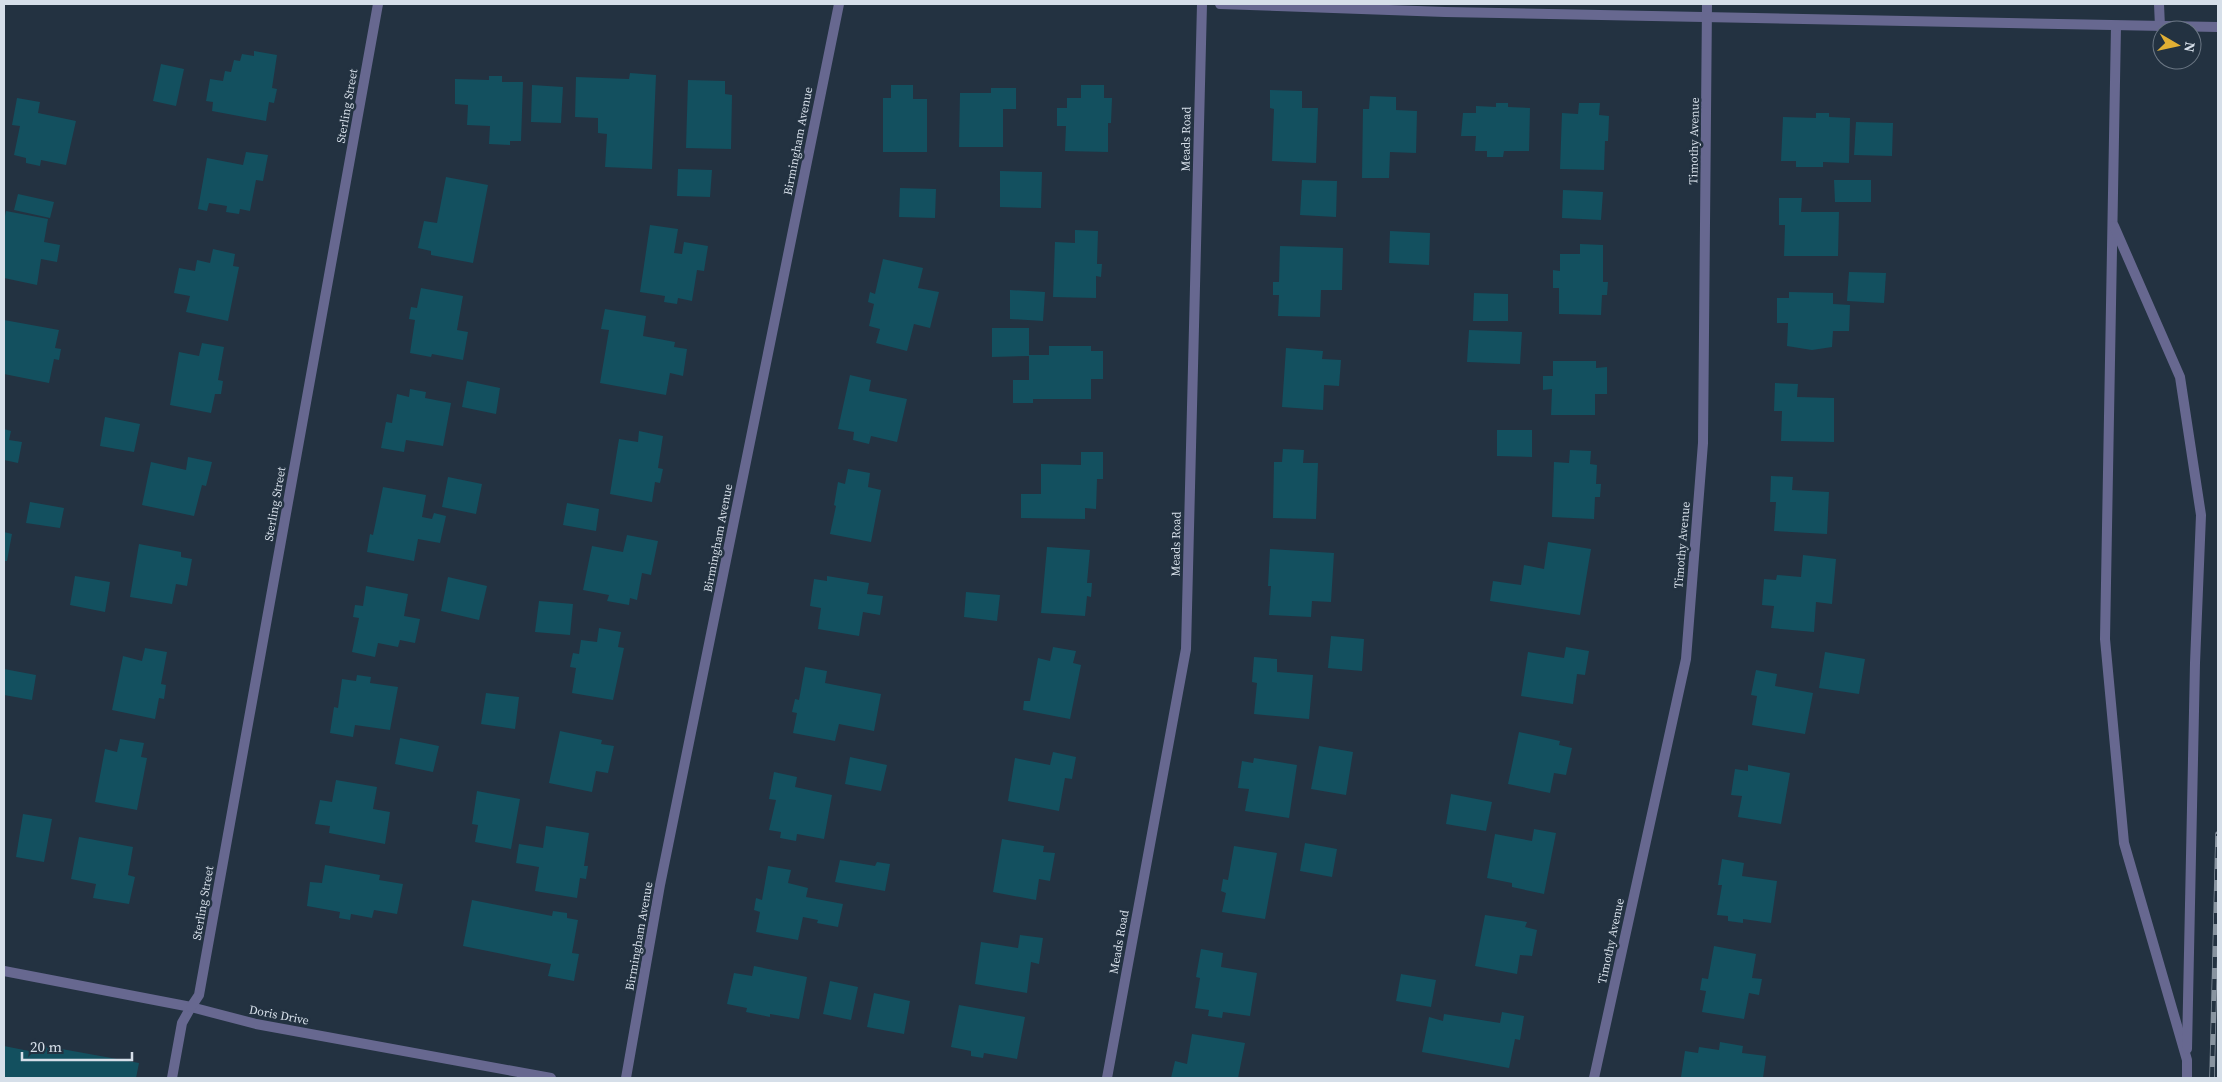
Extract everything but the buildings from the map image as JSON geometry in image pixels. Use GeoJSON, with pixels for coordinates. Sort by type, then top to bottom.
{"type":"FeatureCollection","features":[{"type":"Feature","properties":{"kind":"street","name":"Sterling Street"},"geometry":{"type":"LineString","coordinates":[[172,1078],[182,1023],[199,994],[378,4]]}},
{"type":"Feature","properties":{"kind":"street","name":"Birmingham Avenue"},"geometry":{"type":"LineString","coordinates":[[626,1078],[660,885],[839,4]]}},
{"type":"Feature","properties":{"kind":"street","name":"Meads Road"},"geometry":{"type":"LineString","coordinates":[[1107,1078],[1186,649],[1202,4]]}},
{"type":"Feature","properties":{"kind":"street"},"geometry":{"type":"LineString","coordinates":[[1220,4],[1435,11],[2152,27]]}},
{"type":"Feature","properties":{"kind":"street","name":"Timothy Avenue"},"geometry":{"type":"LineString","coordinates":[[1594,1078],[1686,659],[1703,443],[1707,4]]}},
{"type":"Feature","properties":{"kind":"street"},"geometry":{"type":"LineString","coordinates":[[2159,4],[2160,20]]}},
{"type":"Feature","properties":{"kind":"street"},"geometry":{"type":"LineString","coordinates":[[2116,26],[2105,640],[2124,843],[2187,1060]]}},
{"type":"Feature","properties":{"kind":"street"},"geometry":{"type":"LineString","coordinates":[[2202,28],[2218,28]]}},
{"type":"Feature","properties":{"kind":"street"},"geometry":{"type":"LineString","coordinates":[[2112,222],[2180,377],[2201,515],[2195,663],[2187,1078]]}},
{"type":"Feature","properties":{"kind":"street","name":"Doris Drive"},"geometry":{"type":"LineString","coordinates":[[4,971],[191,1007],[256,1024],[551,1078]]}},
{"type":"Feature","properties":{"kind":"railway"},"geometry":{"type":"LineString","coordinates":[[2212,1078],[2218,834]]}}]}
